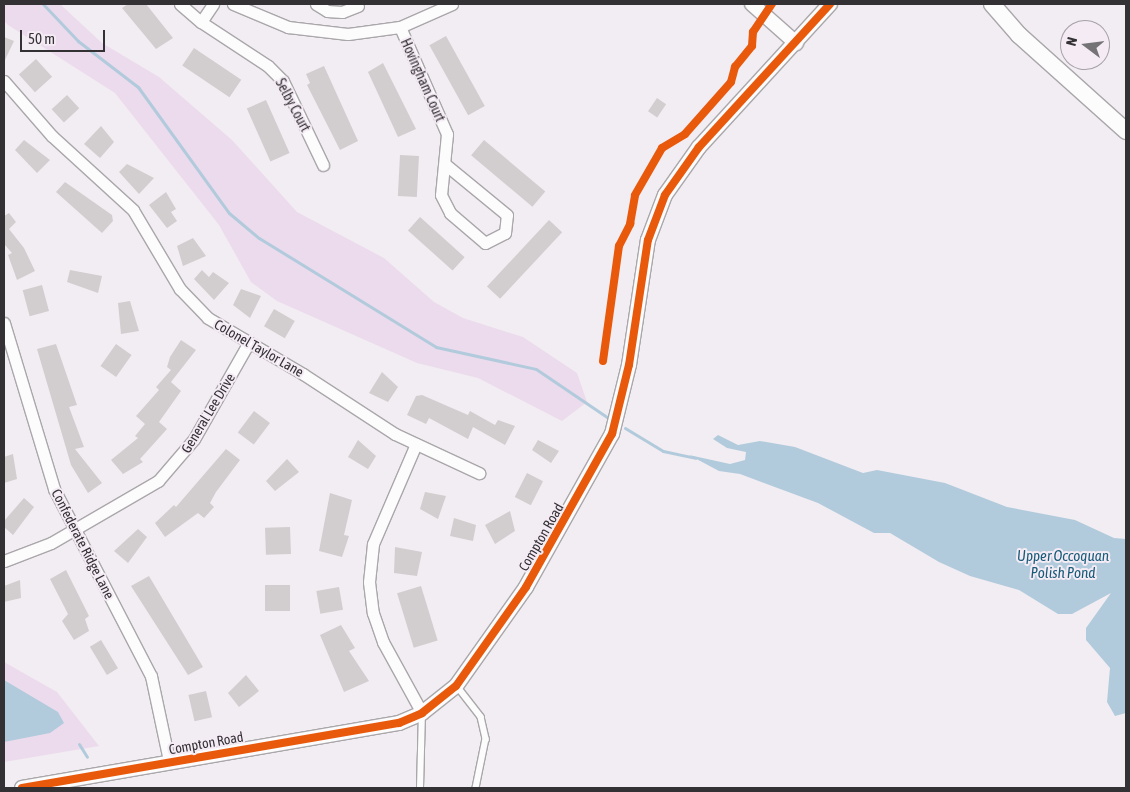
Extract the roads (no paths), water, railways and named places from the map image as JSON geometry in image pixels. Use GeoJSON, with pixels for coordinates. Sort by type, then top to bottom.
{"type":"FeatureCollection","features":[{"type":"Feature","properties":{"kind":"main road"},"geometry":{"type":"LineString","coordinates":[[992,4],[1019,35],[1126,131]]}},
{"type":"Feature","properties":{"kind":"street","name":"Selby Court"},"geometry":{"type":"LineString","coordinates":[[180,4],[201,22],[268,66],[283,81],[323,165]]}},
{"type":"Feature","properties":{"kind":"street"},"geometry":{"type":"LineString","coordinates":[[201,22],[213,4]]}},
{"type":"Feature","properties":{"kind":"street"},"geometry":{"type":"LineString","coordinates":[[233,4],[274,23],[304,30],[372,31],[400,26],[452,4]]}},
{"type":"Feature","properties":{"kind":"street"},"geometry":{"type":"LineString","coordinates":[[316,4],[327,11],[342,12],[358,6]]}},
{"type":"Feature","properties":{"kind":"street"},"geometry":{"type":"LineString","coordinates":[[752,4],[796,43]]}},
{"type":"Feature","properties":{"kind":"street","name":"Compton Road"},"geometry":{"type":"LineString","coordinates":[[22,788],[169,761],[371,729],[422,714],[456,686],[526,587],[612,434],[629,365],[648,240],[665,195],[698,148],[830,4]]}},
{"type":"Feature","properties":{"kind":"street","name":"Hovingham Court"},"geometry":{"type":"LineString","coordinates":[[400,26],[446,134],[446,164],[442,196],[450,213],[485,243],[505,233],[507,215],[446,164]]}},
{"type":"Feature","properties":{"kind":"street","name":"Colonel Taylor Lane"},"geometry":{"type":"LineString","coordinates":[[4,82],[52,136],[134,210],[180,290],[195,307],[248,344],[416,444],[479,473]]}},
{"type":"Feature","properties":{"kind":"street","name":"Confederate Ridge Lane"},"geometry":{"type":"LineString","coordinates":[[4,323],[7,348],[51,482],[151,676],[169,761]]}},
{"type":"Feature","properties":{"kind":"street","name":"General Lee Drive"},"geometry":{"type":"LineString","coordinates":[[4,561],[75,530],[145,491],[173,467],[194,439],[248,344]]}},
{"type":"Feature","properties":{"kind":"street"},"geometry":{"type":"LineString","coordinates":[[416,444],[373,544],[369,582],[373,613],[383,642],[422,714]]}},
{"type":"Feature","properties":{"kind":"lane"},"geometry":{"type":"LineString","coordinates":[[456,686],[481,717],[486,739],[476,788]]}},
{"type":"Feature","properties":{"kind":"lane"},"geometry":{"type":"LineString","coordinates":[[420,788],[422,714]]}},
{"type":"Feature","properties":{"kind":"water","name":"Upper Occoquan Polish Pond"},"geometry":{"type":"Polygon","coordinates":[[[718,435],[738,445],[760,441],[795,447],[863,473],[877,470],[945,483],[1007,507],[1075,520],[1114,538],[1126,539],[1126,713],[1115,716],[1107,702],[1110,668],[1086,640],[1086,628],[1111,593],[1072,614],[1058,614],[1019,590],[970,576],[939,562],[890,533],[874,533],[818,503],[740,474],[719,471],[689,455],[730,464],[745,460],[746,452],[727,448],[713,439],[718,435]]]}},
{"type":"Feature","properties":{"kind":"water"},"geometry":{"type":"Polygon","coordinates":[[[4,680],[58,712],[64,723],[50,733],[4,742],[4,680]]]}},
{"type":"Feature","properties":{"kind":"waterway"},"geometry":{"type":"LineString","coordinates":[[43,4],[78,41],[138,87],[229,213],[259,238],[436,347],[536,369],[607,417]]}},
{"type":"Feature","properties":{"kind":"waterway"},"geometry":{"type":"LineString","coordinates":[[625,428],[663,451],[695,458]]}},
{"type":"Feature","properties":{"kind":"waterway"},"geometry":{"type":"LineString","coordinates":[[79,744],[87,757]]}}]}
